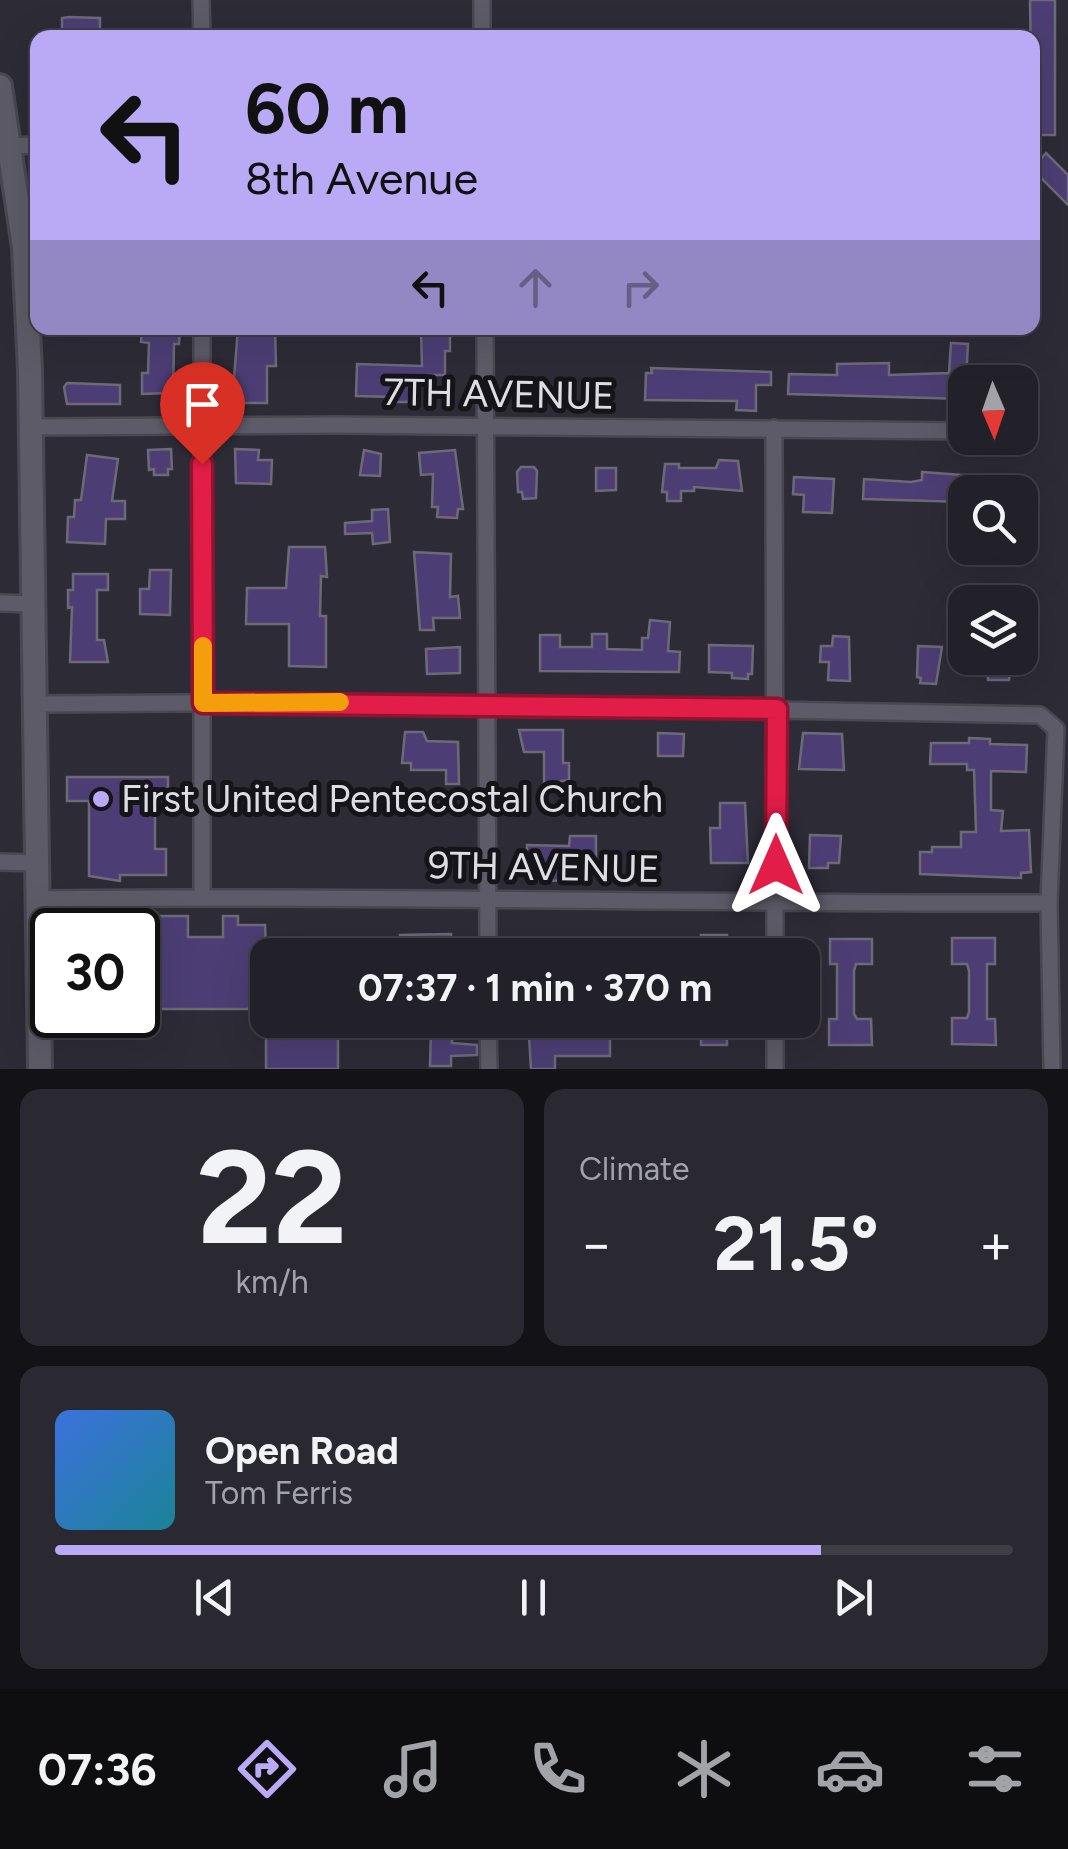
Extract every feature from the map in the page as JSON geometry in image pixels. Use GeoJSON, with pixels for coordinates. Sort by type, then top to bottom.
{"type":"FeatureCollection","features":[{"type":"Feature","properties":{"kind":"main road"},"geometry":{"type":"LineString","coordinates":[[0,86],[5,146],[24,248],[32,427],[40,1069]]}},
{"type":"Feature","properties":{"kind":"street"},"geometry":{"type":"LineString","coordinates":[[202,0],[202,30]]}},
{"type":"Feature","properties":{"kind":"street"},"geometry":{"type":"LineString","coordinates":[[482,0],[482,30]]}},
{"type":"Feature","properties":{"kind":"street"},"geometry":{"type":"LineString","coordinates":[[5,146],[30,145]]}},
{"type":"Feature","properties":{"kind":"street"},"geometry":{"type":"LineString","coordinates":[[202,335],[202,897]]}},
{"type":"Feature","properties":{"kind":"street"},"geometry":{"type":"LineString","coordinates":[[485,335],[488,938]]}},
{"type":"Feature","properties":{"kind":"street","name":"7TH AVENUE"},"geometry":{"type":"LineString","coordinates":[[32,427],[948,431]]}},
{"type":"Feature","properties":{"kind":"street"},"geometry":{"type":"LineString","coordinates":[[774,428],[775,938]]}},
{"type":"Feature","properties":{"kind":"street"},"geometry":{"type":"LineString","coordinates":[[0,603],[33,604]]}},
{"type":"Feature","properties":{"kind":"street"},"geometry":{"type":"LineString","coordinates":[[37,704],[488,704],[1040,715],[1056,730],[1049,903],[1052,1069]]}},
{"type":"Feature","properties":{"kind":"street"},"geometry":{"type":"LineString","coordinates":[[0,862],[38,863]]}},
{"type":"Feature","properties":{"kind":"street","name":"9TH AVENUE"},"geometry":{"type":"LineString","coordinates":[[37,899],[1049,903]]}},
{"type":"Feature","properties":{"kind":"street"},"geometry":{"type":"LineString","coordinates":[[488,1038],[489,1069]]}},
{"type":"Feature","properties":{"kind":"street"},"geometry":{"type":"LineString","coordinates":[[775,1038],[775,1069]]}},
{"type":"Feature","properties":{"kind":"building"},"geometry":{"type":"Polygon","coordinates":[[[1030,0],[1055,0],[1055,135],[1040,135],[1040,30],[1030,30],[1030,0]]]}},
{"type":"Feature","properties":{"kind":"building"},"geometry":{"type":"Polygon","coordinates":[[[62,18],[100,18],[100,30],[62,30],[62,18]]]}},
{"type":"Feature","properties":{"kind":"building"},"geometry":{"type":"Polygon","coordinates":[[[1046,153],[1068,175],[1068,205],[1040,177],[1040,160],[1046,153]]]}},
{"type":"Feature","properties":{"kind":"building"},"geometry":{"type":"Polygon","coordinates":[[[142,335],[180,335],[179,344],[174,344],[170,393],[142,394],[142,373],[148,373],[149,343],[141,342],[142,335]]]}},
{"type":"Feature","properties":{"kind":"building"},"geometry":{"type":"Polygon","coordinates":[[[237,335],[275,335],[276,366],[267,366],[267,403],[232,403],[237,335]]]}},
{"type":"Feature","properties":{"kind":"building"},"geometry":{"type":"Polygon","coordinates":[[[421,335],[450,335],[445,375],[430,375],[430,381],[416,381],[416,397],[409,397],[409,402],[394,402],[394,397],[356,396],[357,364],[422,366],[421,335]]]}},
{"type":"Feature","properties":{"kind":"building"},"geometry":{"type":"Polygon","coordinates":[[[951,343],[968,344],[967,365],[950,365],[951,343]]]}},
{"type":"Feature","properties":{"kind":"building"},"geometry":{"type":"Polygon","coordinates":[[[889,363],[889,375],[948,373],[948,399],[788,394],[789,374],[837,375],[837,364],[889,363]]]}},
{"type":"Feature","properties":{"kind":"building"},"geometry":{"type":"Polygon","coordinates":[[[651,368],[771,372],[771,385],[756,385],[756,411],[736,410],[737,401],[645,400],[646,373],[652,373],[651,368]]]}},
{"type":"Feature","properties":{"kind":"building"},"geometry":{"type":"Polygon","coordinates":[[[67,383],[120,385],[120,404],[67,404],[67,383]]]}},
{"type":"Feature","properties":{"kind":"building"},"geometry":{"type":"Polygon","coordinates":[[[171,449],[172,469],[168,469],[168,475],[154,475],[154,469],[149,470],[148,450],[171,449]]]}},
{"type":"Feature","properties":{"kind":"building"},"geometry":{"type":"Polygon","coordinates":[[[235,449],[259,450],[258,460],[272,460],[271,484],[236,483],[235,449]]]}},
{"type":"Feature","properties":{"kind":"building"},"geometry":{"type":"Polygon","coordinates":[[[364,450],[381,454],[380,476],[360,475],[364,450]]]}},
{"type":"Feature","properties":{"kind":"building"},"geometry":{"type":"Polygon","coordinates":[[[455,450],[463,509],[458,509],[457,518],[437,517],[438,507],[432,507],[433,474],[421,475],[419,453],[455,450]]]}},
{"type":"Feature","properties":{"kind":"building"},"geometry":{"type":"Polygon","coordinates":[[[87,455],[118,459],[112,501],[125,501],[125,519],[106,519],[105,544],[67,542],[68,517],[74,517],[75,500],[81,500],[87,455]]]}},
{"type":"Feature","properties":{"kind":"building"},"geometry":{"type":"Polygon","coordinates":[[[719,460],[738,461],[742,491],[694,487],[694,491],[681,491],[681,501],[667,501],[667,492],[662,492],[665,464],[716,468],[719,460]]]}},
{"type":"Feature","properties":{"kind":"building"},"geometry":{"type":"Polygon","coordinates":[[[521,467],[534,467],[537,471],[536,498],[523,499],[522,492],[518,492],[517,472],[521,467]]]}},
{"type":"Feature","properties":{"kind":"building"},"geometry":{"type":"Polygon","coordinates":[[[596,468],[616,468],[616,490],[596,491],[596,468]]]}},
{"type":"Feature","properties":{"kind":"building"},"geometry":{"type":"Polygon","coordinates":[[[922,472],[964,475],[948,475],[948,502],[863,499],[864,479],[922,480],[922,472]]]}},
{"type":"Feature","properties":{"kind":"building"},"geometry":{"type":"Polygon","coordinates":[[[794,477],[834,479],[832,513],[803,512],[804,495],[793,494],[794,477]]]}},
{"type":"Feature","properties":{"kind":"building"},"geometry":{"type":"Polygon","coordinates":[[[388,509],[390,542],[373,544],[372,533],[345,534],[345,523],[372,521],[372,510],[388,509]]]}},
{"type":"Feature","properties":{"kind":"building"},"geometry":{"type":"Polygon","coordinates":[[[289,547],[325,547],[327,577],[321,576],[320,616],[326,616],[326,667],[289,666],[289,624],[246,624],[247,588],[286,588],[289,547]]]}},
{"type":"Feature","properties":{"kind":"building"},"geometry":{"type":"Polygon","coordinates":[[[414,552],[451,554],[450,597],[458,596],[460,618],[433,618],[434,630],[420,630],[414,552]]]}},
{"type":"Feature","properties":{"kind":"building"},"geometry":{"type":"Polygon","coordinates":[[[150,570],[171,570],[170,615],[140,614],[140,589],[149,589],[150,570]]]}},
{"type":"Feature","properties":{"kind":"building"},"geometry":{"type":"Polygon","coordinates":[[[73,574],[108,574],[108,590],[97,590],[97,640],[104,640],[108,662],[70,662],[72,607],[68,608],[68,590],[73,590],[73,574]]]}},
{"type":"Feature","properties":{"kind":"building"},"geometry":{"type":"Polygon","coordinates":[[[650,620],[670,622],[668,651],[680,652],[679,672],[540,671],[540,635],[560,635],[560,647],[592,647],[592,634],[607,634],[607,649],[642,650],[642,638],[648,638],[650,620]]]}},
{"type":"Feature","properties":{"kind":"building"},"geometry":{"type":"Polygon","coordinates":[[[833,636],[849,637],[850,681],[828,680],[829,662],[820,662],[821,646],[832,646],[833,636]]]}},
{"type":"Feature","properties":{"kind":"building"},"geometry":{"type":"Polygon","coordinates":[[[709,645],[753,646],[752,674],[748,674],[748,679],[732,678],[732,673],[709,672],[709,645]]]}},
{"type":"Feature","properties":{"kind":"building"},"geometry":{"type":"Polygon","coordinates":[[[918,646],[942,647],[936,684],[920,683],[921,678],[917,677],[918,646]]]}},
{"type":"Feature","properties":{"kind":"building"},"geometry":{"type":"Polygon","coordinates":[[[460,647],[460,673],[427,674],[426,649],[460,647]]]}},
{"type":"Feature","properties":{"kind":"building"},"geometry":{"type":"Polygon","coordinates":[[[988,675],[1010,675],[1009,680],[988,680],[988,675]]]}},
{"type":"Feature","properties":{"kind":"building"},"geometry":{"type":"Polygon","coordinates":[[[519,730],[563,730],[563,763],[569,763],[569,780],[561,781],[561,789],[544,789],[544,752],[524,752],[519,730]]]}},
{"type":"Feature","properties":{"kind":"building"},"geometry":{"type":"Polygon","coordinates":[[[405,732],[423,732],[427,741],[458,742],[459,784],[446,784],[446,770],[411,770],[411,763],[402,763],[405,732]]]}},
{"type":"Feature","properties":{"kind":"building"},"geometry":{"type":"Polygon","coordinates":[[[658,733],[684,734],[683,756],[658,756],[658,733]]]}},
{"type":"Feature","properties":{"kind":"building"},"geometry":{"type":"Polygon","coordinates":[[[803,733],[842,734],[844,770],[799,769],[803,733]]]}},
{"type":"Feature","properties":{"kind":"building"},"geometry":{"type":"Polygon","coordinates":[[[969,738],[990,739],[990,744],[1027,745],[1026,772],[991,771],[991,810],[1003,811],[1001,831],[1029,830],[1031,872],[1021,873],[1021,878],[920,874],[920,852],[932,852],[932,847],[961,847],[961,832],[976,832],[974,770],[967,770],[967,764],[930,764],[931,743],[969,743],[969,738]]]}},
{"type":"Feature","properties":{"kind":"building"},"geometry":{"type":"Polygon","coordinates":[[[67,777],[168,777],[168,800],[155,801],[155,849],[166,849],[166,875],[120,875],[120,881],[89,876],[89,801],[67,801],[67,777]]]}},
{"type":"Feature","properties":{"kind":"building"},"geometry":{"type":"Polygon","coordinates":[[[720,803],[745,803],[748,863],[711,863],[710,828],[720,828],[720,803]]]}},
{"type":"Feature","properties":{"kind":"building"},"geometry":{"type":"Polygon","coordinates":[[[810,835],[841,836],[839,863],[828,863],[828,868],[809,868],[810,835]]]}},
{"type":"Feature","properties":{"kind":"building"},"geometry":{"type":"Polygon","coordinates":[[[570,836],[596,836],[596,859],[567,859],[566,881],[531,880],[531,874],[526,874],[527,845],[569,846],[570,836]]]}},
{"type":"Feature","properties":{"kind":"building"},"geometry":{"type":"Polygon","coordinates":[[[160,916],[188,916],[188,937],[223,937],[223,916],[238,916],[238,925],[265,925],[266,938],[250,938],[248,1009],[160,1009],[160,916]]]}},
{"type":"Feature","properties":{"kind":"building"},"geometry":{"type":"Polygon","coordinates":[[[451,934],[451,938],[400,938],[400,935],[451,934]]]}},
{"type":"Feature","properties":{"kind":"building"},"geometry":{"type":"Polygon","coordinates":[[[701,935],[727,935],[727,938],[701,935]]]}},
{"type":"Feature","properties":{"kind":"building"},"geometry":{"type":"Polygon","coordinates":[[[952,938],[995,938],[995,964],[987,964],[987,1019],[995,1019],[996,1045],[952,1044],[952,1018],[967,1018],[969,1012],[969,971],[967,964],[952,964],[952,938]]]}},
{"type":"Feature","properties":{"kind":"building"},"geometry":{"type":"Polygon","coordinates":[[[830,939],[872,939],[872,964],[856,964],[854,971],[854,1014],[857,1019],[871,1019],[872,1045],[829,1045],[829,1019],[837,1019],[837,964],[830,964],[830,939]]]}},
{"type":"Feature","properties":{"kind":"building"},"geometry":{"type":"Polygon","coordinates":[[[266,1038],[338,1038],[338,1069],[266,1069],[266,1038]]]}},
{"type":"Feature","properties":{"kind":"building"},"geometry":{"type":"Polygon","coordinates":[[[431,1038],[452,1038],[452,1043],[477,1045],[477,1055],[451,1056],[451,1066],[430,1066],[431,1038]]]}},
{"type":"Feature","properties":{"kind":"building"},"geometry":{"type":"Polygon","coordinates":[[[529,1038],[610,1038],[610,1056],[555,1056],[555,1069],[531,1069],[529,1038]]]}},
{"type":"Feature","properties":{"kind":"building"},"geometry":{"type":"Polygon","coordinates":[[[701,1038],[727,1038],[727,1045],[701,1045],[701,1038]]]}},
{"type":"Feature","properties":{"kind":"slow traffic"},"geometry":{"type":"LineString","coordinates":[[203,646],[203,703],[340,702]]}},
{"type":"Feature","properties":{"kind":"place","name":"First United Pentecostal Church"},"geometry":{"type":"Point","coordinates":[101,799]}},
{"type":"Feature","properties":{"kind":"route"},"geometry":{"type":"LineString","coordinates":[[202,464],[203,703],[777,709],[776,865]]}}]}
